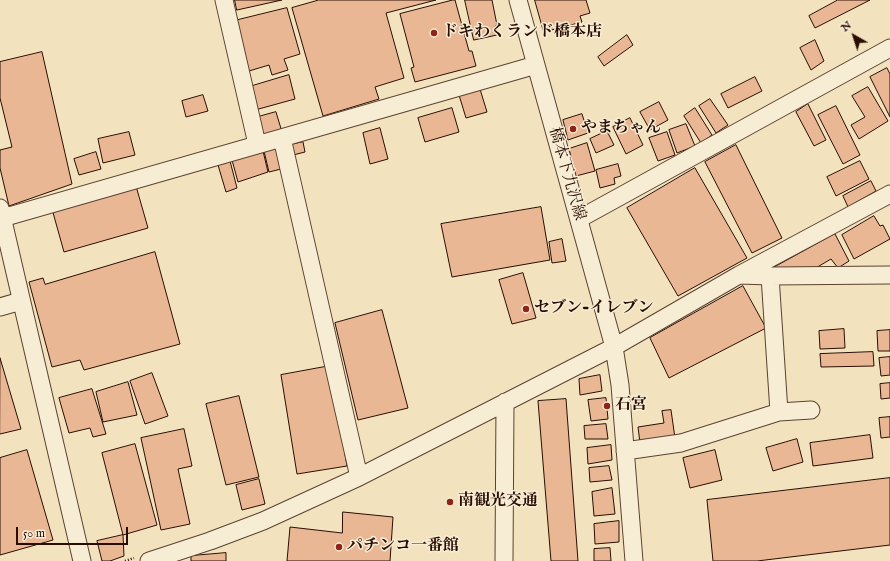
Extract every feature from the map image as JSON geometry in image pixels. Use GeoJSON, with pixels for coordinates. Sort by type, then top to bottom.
{"type":"FeatureCollection","features":[{"type":"Feature","properties":{"kind":"street"},"geometry":{"type":"LineString","coordinates":[[224,0],[257,144]]}},
{"type":"Feature","properties":{"kind":"street","name":"橋本下九沢線"},"geometry":{"type":"LineString","coordinates":[[518,0],[614,347],[620,385],[634,561]]}},
{"type":"Feature","properties":{"kind":"street"},"geometry":{"type":"LineString","coordinates":[[579,219],[890,48]]}},
{"type":"Feature","properties":{"kind":"street"},"geometry":{"type":"LineString","coordinates":[[82,561],[1,213],[282,138],[536,64]]}},
{"type":"Feature","properties":{"kind":"street"},"geometry":{"type":"LineString","coordinates":[[282,138],[359,477]]}},
{"type":"Feature","properties":{"kind":"street"},"geometry":{"type":"LineString","coordinates":[[149,561],[210,541],[262,521],[359,477],[614,347],[739,275],[890,194]]}},
{"type":"Feature","properties":{"kind":"street"},"geometry":{"type":"LineString","coordinates":[[739,275],[890,275]]}},
{"type":"Feature","properties":{"kind":"street"},"geometry":{"type":"LineString","coordinates":[[770,276],[779,412]]}},
{"type":"Feature","properties":{"kind":"street"},"geometry":{"type":"LineString","coordinates":[[0,307],[21,301]]}},
{"type":"Feature","properties":{"kind":"street"},"geometry":{"type":"LineString","coordinates":[[504,561],[506,402]]}},
{"type":"Feature","properties":{"kind":"street"},"geometry":{"type":"LineString","coordinates":[[625,451],[681,443],[779,412],[811,410]]}},
{"type":"Feature","properties":{"kind":"building"},"geometry":{"type":"Polygon","coordinates":[[[235,0],[282,0],[237,10],[235,0]]]}},
{"type":"Feature","properties":{"kind":"building"},"geometry":{"type":"Polygon","coordinates":[[[319,0],[436,0],[386,13],[404,78],[375,87],[379,99],[323,116],[292,8],[319,0]]]}},
{"type":"Feature","properties":{"kind":"building","name":"ドキわくランド橋本店"},"geometry":{"type":"Polygon","coordinates":[[[455,0],[469,51],[472,51],[476,66],[415,82],[411,68],[414,67],[400,14],[455,0]]]}},
{"type":"Feature","properties":{"kind":"building"},"geometry":{"type":"Polygon","coordinates":[[[465,0],[492,0],[497,25],[495,26],[497,35],[474,40],[465,0]]]}},
{"type":"Feature","properties":{"kind":"building"},"geometry":{"type":"Polygon","coordinates":[[[535,0],[586,0],[590,13],[580,16],[582,22],[544,32],[535,0]]]}},
{"type":"Feature","properties":{"kind":"building"},"geometry":{"type":"Polygon","coordinates":[[[838,0],[870,0],[815,28],[809,16],[838,0]]]}},
{"type":"Feature","properties":{"kind":"building"},"geometry":{"type":"Polygon","coordinates":[[[287,8],[300,54],[284,59],[288,70],[272,75],[269,65],[249,71],[234,21],[287,8]]]}},
{"type":"Feature","properties":{"kind":"building"},"geometry":{"type":"Polygon","coordinates":[[[627,35],[633,45],[604,66],[598,57],[627,35]]]}},
{"type":"Feature","properties":{"kind":"building"},"geometry":{"type":"Polygon","coordinates":[[[815,40],[824,61],[811,70],[800,48],[815,40]]]}},
{"type":"Feature","properties":{"kind":"building"},"geometry":{"type":"Polygon","coordinates":[[[42,52],[72,184],[9,206],[0,168],[0,150],[12,147],[0,98],[0,62],[42,52]]]}},
{"type":"Feature","properties":{"kind":"building"},"geometry":{"type":"Polygon","coordinates":[[[887,68],[890,74],[890,117],[870,77],[887,68]]]}},
{"type":"Feature","properties":{"kind":"building"},"geometry":{"type":"Polygon","coordinates":[[[289,75],[295,99],[255,110],[249,87],[289,75]]]}},
{"type":"Feature","properties":{"kind":"building"},"geometry":{"type":"Polygon","coordinates":[[[755,77],[762,91],[728,108],[721,94],[755,77]]]}},
{"type":"Feature","properties":{"kind":"building"},"geometry":{"type":"Polygon","coordinates":[[[868,87],[888,121],[859,139],[851,125],[865,117],[852,96],[868,87]]]}},
{"type":"Feature","properties":{"kind":"building"},"geometry":{"type":"Polygon","coordinates":[[[480,89],[487,112],[466,118],[459,95],[480,89]]]}},
{"type":"Feature","properties":{"kind":"building"},"geometry":{"type":"Polygon","coordinates":[[[203,95],[208,111],[186,117],[182,101],[203,95]]]}},
{"type":"Feature","properties":{"kind":"building"},"geometry":{"type":"Polygon","coordinates":[[[710,99],[728,125],[716,133],[699,106],[710,99]]]}},
{"type":"Feature","properties":{"kind":"building"},"geometry":{"type":"Polygon","coordinates":[[[659,102],[668,120],[650,130],[640,112],[659,102]]]}},
{"type":"Feature","properties":{"kind":"building"},"geometry":{"type":"Polygon","coordinates":[[[808,104],[826,140],[814,146],[796,112],[808,104]]]}},
{"type":"Feature","properties":{"kind":"building"},"geometry":{"type":"Polygon","coordinates":[[[836,106],[860,155],[843,164],[818,115],[836,106]]]}},
{"type":"Feature","properties":{"kind":"building"},"geometry":{"type":"Polygon","coordinates":[[[452,108],[459,132],[425,142],[418,118],[452,108]]]}},
{"type":"Feature","properties":{"kind":"building"},"geometry":{"type":"Polygon","coordinates":[[[695,108],[712,135],[701,143],[684,116],[695,108]]]}},
{"type":"Feature","properties":{"kind":"building"},"geometry":{"type":"Polygon","coordinates":[[[276,112],[282,132],[264,138],[258,117],[276,112]]]}},
{"type":"Feature","properties":{"kind":"building"},"geometry":{"type":"Polygon","coordinates":[[[582,114],[588,133],[568,140],[563,120],[582,114]]]}},
{"type":"Feature","properties":{"kind":"building"},"geometry":{"type":"Polygon","coordinates":[[[630,118],[643,145],[626,154],[613,127],[630,118]]]}},
{"type":"Feature","properties":{"kind":"building"},"geometry":{"type":"Polygon","coordinates":[[[686,124],[695,146],[677,153],[669,130],[686,124]]]}},
{"type":"Feature","properties":{"kind":"building"},"geometry":{"type":"Polygon","coordinates":[[[380,128],[388,159],[370,164],[363,133],[380,128]]]}},
{"type":"Feature","properties":{"kind":"building"},"geometry":{"type":"Polygon","coordinates":[[[607,131],[614,145],[596,153],[590,139],[607,131]]]}},
{"type":"Feature","properties":{"kind":"building"},"geometry":{"type":"Polygon","coordinates":[[[129,132],[135,155],[103,163],[98,139],[129,132]]]}},
{"type":"Feature","properties":{"kind":"building"},"geometry":{"type":"Polygon","coordinates":[[[667,132],[675,155],[658,161],[649,138],[667,132]]]}},
{"type":"Feature","properties":{"kind":"building"},"geometry":{"type":"Polygon","coordinates":[[[303,142],[305,152],[293,155],[290,145],[303,142]]]}},
{"type":"Feature","properties":{"kind":"building"},"geometry":{"type":"Polygon","coordinates":[[[587,143],[595,171],[576,176],[569,149],[587,143]]]}},
{"type":"Feature","properties":{"kind":"building"},"geometry":{"type":"Polygon","coordinates":[[[736,145],[782,238],[752,253],[705,162],[736,145]]]}},
{"type":"Feature","properties":{"kind":"building"},"geometry":{"type":"Polygon","coordinates":[[[278,148],[281,169],[269,172],[264,151],[278,148]]]}},
{"type":"Feature","properties":{"kind":"building"},"geometry":{"type":"Polygon","coordinates":[[[263,151],[268,172],[238,182],[232,160],[263,151]]]}},
{"type":"Feature","properties":{"kind":"building"},"geometry":{"type":"Polygon","coordinates":[[[96,152],[101,169],[79,175],[74,159],[96,152]]]}},
{"type":"Feature","properties":{"kind":"building"},"geometry":{"type":"Polygon","coordinates":[[[230,161],[237,188],[226,192],[218,165],[230,161]]]}},
{"type":"Feature","properties":{"kind":"building"},"geometry":{"type":"Polygon","coordinates":[[[860,161],[869,179],[836,196],[827,177],[860,161]]]}},
{"type":"Feature","properties":{"kind":"building"},"geometry":{"type":"Polygon","coordinates":[[[618,164],[621,176],[614,178],[615,184],[600,188],[596,170],[618,164]]]}},
{"type":"Feature","properties":{"kind":"building"},"geometry":{"type":"Polygon","coordinates":[[[695,168],[747,258],[678,296],[627,208],[695,168]]]}},
{"type":"Feature","properties":{"kind":"building"},"geometry":{"type":"Polygon","coordinates":[[[871,181],[876,191],[848,207],[843,196],[871,181]]]}},
{"type":"Feature","properties":{"kind":"building"},"geometry":{"type":"Polygon","coordinates":[[[136,186],[148,228],[64,252],[52,209],[136,186]]]}},
{"type":"Feature","properties":{"kind":"building"},"geometry":{"type":"Polygon","coordinates":[[[541,207],[550,260],[452,277],[441,224],[541,207]]]}},
{"type":"Feature","properties":{"kind":"building"},"geometry":{"type":"Polygon","coordinates":[[[874,216],[880,226],[883,225],[890,239],[854,259],[842,235],[874,216]]]}},
{"type":"Feature","properties":{"kind":"building"},"geometry":{"type":"Polygon","coordinates":[[[835,234],[849,261],[838,268],[831,259],[814,269],[778,272],[775,267],[835,234]]]}},
{"type":"Feature","properties":{"kind":"building"},"geometry":{"type":"Polygon","coordinates":[[[562,239],[566,261],[552,263],[549,242],[562,239]]]}},
{"type":"Feature","properties":{"kind":"building"},"geometry":{"type":"Polygon","coordinates":[[[155,252],[180,344],[84,370],[80,360],[52,367],[29,282],[43,278],[45,284],[155,252]]]}},
{"type":"Feature","properties":{"kind":"building"},"geometry":{"type":"Polygon","coordinates":[[[523,273],[536,318],[512,324],[499,280],[523,273]]]}},
{"type":"Feature","properties":{"kind":"building"},"geometry":{"type":"Polygon","coordinates":[[[743,286],[766,328],[669,378],[650,338],[743,286]]]}},
{"type":"Feature","properties":{"kind":"building"},"geometry":{"type":"Polygon","coordinates":[[[382,310],[408,408],[358,420],[335,323],[382,310]]]}},
{"type":"Feature","properties":{"kind":"building"},"geometry":{"type":"Polygon","coordinates":[[[844,329],[845,348],[820,349],[819,331],[844,329]]]}},
{"type":"Feature","properties":{"kind":"building"},"geometry":{"type":"Polygon","coordinates":[[[890,330],[890,351],[878,351],[877,331],[890,330]]]}},
{"type":"Feature","properties":{"kind":"building"},"geometry":{"type":"Polygon","coordinates":[[[873,352],[874,366],[821,367],[820,354],[873,352]]]}},
{"type":"Feature","properties":{"kind":"building"},"geometry":{"type":"Polygon","coordinates":[[[890,357],[890,375],[881,376],[879,358],[890,357]]]}},
{"type":"Feature","properties":{"kind":"building"},"geometry":{"type":"Polygon","coordinates":[[[0,358],[21,429],[0,434],[0,358]]]}},
{"type":"Feature","properties":{"kind":"building"},"geometry":{"type":"Polygon","coordinates":[[[330,366],[347,466],[297,474],[281,375],[330,366]]]}},
{"type":"Feature","properties":{"kind":"building"},"geometry":{"type":"Polygon","coordinates":[[[152,373],[168,416],[145,424],[130,381],[152,373]]]}},
{"type":"Feature","properties":{"kind":"building"},"geometry":{"type":"Polygon","coordinates":[[[600,375],[602,391],[580,395],[579,379],[600,375]]]}},
{"type":"Feature","properties":{"kind":"building"},"geometry":{"type":"Polygon","coordinates":[[[128,382],[137,415],[103,422],[96,392],[128,382]]]}},
{"type":"Feature","properties":{"kind":"building"},"geometry":{"type":"Polygon","coordinates":[[[890,383],[890,398],[881,399],[880,384],[890,383]]]}},
{"type":"Feature","properties":{"kind":"building"},"geometry":{"type":"Polygon","coordinates":[[[92,389],[106,434],[93,437],[90,428],[69,433],[59,398],[92,389]]]}},
{"type":"Feature","properties":{"kind":"building"},"geometry":{"type":"Polygon","coordinates":[[[239,396],[259,477],[226,485],[206,404],[239,396]]]}},
{"type":"Feature","properties":{"kind":"building"},"geometry":{"type":"Polygon","coordinates":[[[606,398],[608,419],[591,421],[588,400],[606,398]]]}},
{"type":"Feature","properties":{"kind":"building"},"geometry":{"type":"Polygon","coordinates":[[[566,399],[578,561],[551,561],[538,401],[566,399]]]}},
{"type":"Feature","properties":{"kind":"building"},"geometry":{"type":"Polygon","coordinates":[[[671,410],[675,438],[640,443],[638,427],[664,423],[662,411],[671,410]]]}},
{"type":"Feature","properties":{"kind":"building"},"geometry":{"type":"Polygon","coordinates":[[[890,417],[890,437],[881,438],[879,418],[890,417]]]}},
{"type":"Feature","properties":{"kind":"building"},"geometry":{"type":"Polygon","coordinates":[[[606,424],[608,439],[585,439],[584,426],[606,424]]]}},
{"type":"Feature","properties":{"kind":"building"},"geometry":{"type":"Polygon","coordinates":[[[184,429],[192,466],[178,469],[190,524],[161,530],[141,438],[184,429]]]}},
{"type":"Feature","properties":{"kind":"building"},"geometry":{"type":"Polygon","coordinates":[[[870,435],[873,458],[813,466],[810,443],[870,435]]]}},
{"type":"Feature","properties":{"kind":"building"},"geometry":{"type":"Polygon","coordinates":[[[797,439],[803,462],[773,471],[766,448],[797,439]]]}},
{"type":"Feature","properties":{"kind":"building"},"geometry":{"type":"Polygon","coordinates":[[[135,444],[157,525],[123,535],[102,453],[135,444]]]}},
{"type":"Feature","properties":{"kind":"building"},"geometry":{"type":"Polygon","coordinates":[[[611,445],[612,460],[588,464],[587,448],[611,445]]]}},
{"type":"Feature","properties":{"kind":"building"},"geometry":{"type":"Polygon","coordinates":[[[27,450],[53,540],[0,555],[0,458],[27,450]]]}},
{"type":"Feature","properties":{"kind":"building"},"geometry":{"type":"Polygon","coordinates":[[[715,450],[722,480],[690,488],[683,458],[715,450]]]}},
{"type":"Feature","properties":{"kind":"building"},"geometry":{"type":"Polygon","coordinates":[[[609,466],[612,480],[590,482],[589,468],[609,466]]]}},
{"type":"Feature","properties":{"kind":"building"},"geometry":{"type":"Polygon","coordinates":[[[890,478],[890,545],[757,561],[713,561],[707,500],[890,478]]]}},
{"type":"Feature","properties":{"kind":"building"},"geometry":{"type":"Polygon","coordinates":[[[259,479],[265,504],[242,510],[236,485],[259,479]]]}},
{"type":"Feature","properties":{"kind":"building"},"geometry":{"type":"Polygon","coordinates":[[[612,488],[615,514],[594,516],[592,492],[612,488]]]}},
{"type":"Feature","properties":{"kind":"building","name":"パチンコ一番館"},"geometry":{"type":"Polygon","coordinates":[[[343,512],[393,517],[390,561],[287,561],[290,527],[342,533],[343,512]]]}},
{"type":"Feature","properties":{"kind":"building"},"geometry":{"type":"Polygon","coordinates":[[[619,521],[619,542],[595,544],[594,524],[619,521]]]}},
{"type":"Feature","properties":{"kind":"building"},"geometry":{"type":"Polygon","coordinates":[[[123,535],[124,556],[110,561],[102,561],[97,541],[123,535]]]}},
{"type":"Feature","properties":{"kind":"building"},"geometry":{"type":"Polygon","coordinates":[[[610,548],[611,561],[594,561],[594,549],[610,548]]]}},
{"type":"Feature","properties":{"kind":"building"},"geometry":{"type":"Polygon","coordinates":[[[226,553],[226,561],[191,561],[191,556],[226,553]]]}},
{"type":"Feature","properties":{"kind":"place","name":"ドキわくランド橋本店"},"geometry":{"type":"Point","coordinates":[434,33]}},
{"type":"Feature","properties":{"kind":"place","name":"やまちゃん"},"geometry":{"type":"Point","coordinates":[573,129]}},
{"type":"Feature","properties":{"kind":"place","name":"セブン-イレブン"},"geometry":{"type":"Point","coordinates":[526,309]}},
{"type":"Feature","properties":{"kind":"place","name":"石宮"},"geometry":{"type":"Point","coordinates":[607,406]}},
{"type":"Feature","properties":{"kind":"place","name":"南観光交通"},"geometry":{"type":"Point","coordinates":[450,502]}},
{"type":"Feature","properties":{"kind":"place","name":"パチンコ一番館"},"geometry":{"type":"Point","coordinates":[339,547]}}]}
